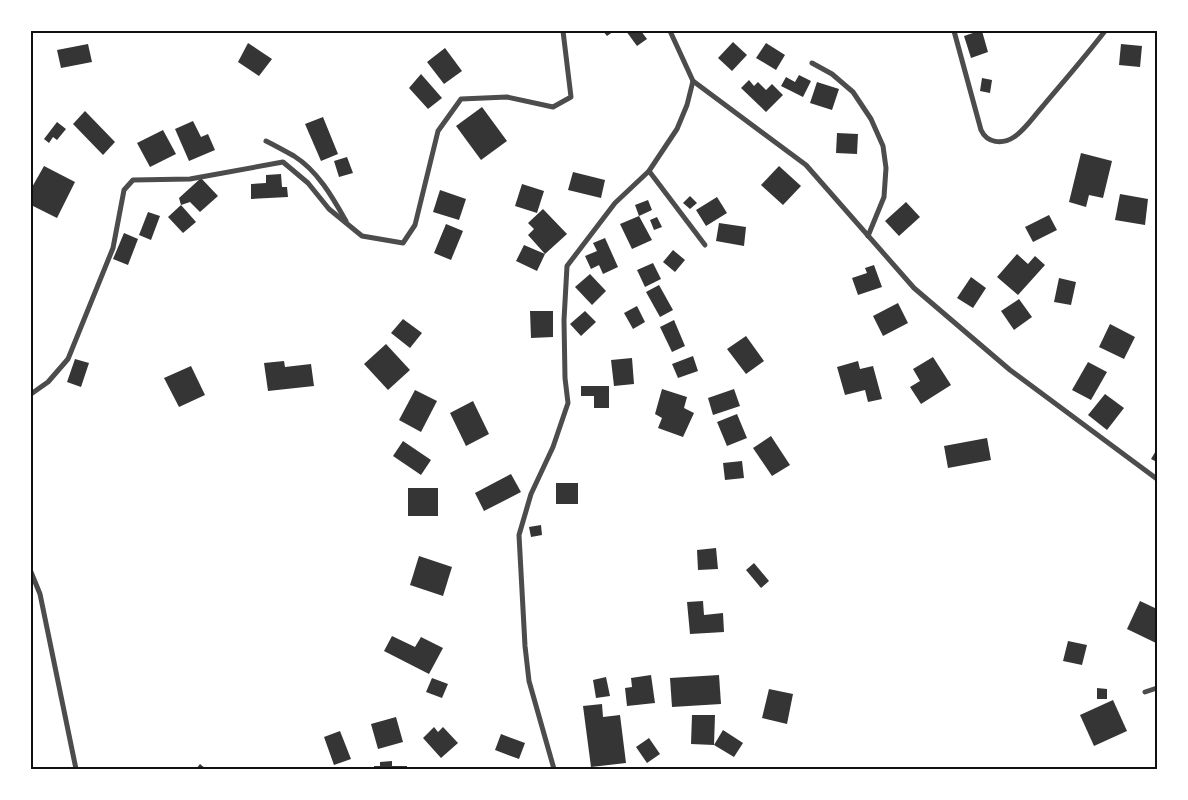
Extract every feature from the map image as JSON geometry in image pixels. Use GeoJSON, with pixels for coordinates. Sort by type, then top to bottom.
{"type":"FeatureCollection","features":[{"type":"Feature","properties":{"kind":"street"},"geometry":{"type":"LineString","coordinates":[[31,394],[48,382],[68,359],[113,248],[124,190],[133,180],[190,179],[283,162],[308,183],[329,209],[362,236],[403,243],[415,225],[438,131],[461,99],[507,97],[553,107],[571,97],[564,31]]}},
{"type":"Feature","properties":{"kind":"street"},"geometry":{"type":"LineString","coordinates":[[670,31],[692,81],[806,165],[914,288],[1010,370],[1157,479]]}},
{"type":"Feature","properties":{"kind":"street"},"geometry":{"type":"LineString","coordinates":[[954,31],[981,130],[984,137],[992,141],[1000,141],[1012,138],[1024,128],[1105,31]]}},
{"type":"Feature","properties":{"kind":"street"},"geometry":{"type":"LineString","coordinates":[[812,63],[832,74],[853,92],[871,119],[883,146],[886,168],[884,197],[868,236]]}},
{"type":"Feature","properties":{"kind":"street"},"geometry":{"type":"LineString","coordinates":[[554,769],[529,681],[525,646],[519,535],[531,494],[553,446],[568,403],[565,378],[564,320],[567,266],[614,203],[649,171],[677,129],[687,105],[692,81]]}},
{"type":"Feature","properties":{"kind":"street"},"geometry":{"type":"LineString","coordinates":[[266,141],[296,157],[315,174],[332,197],[349,226]]}},
{"type":"Feature","properties":{"kind":"street"},"geometry":{"type":"LineString","coordinates":[[649,171],[705,245]]}},
{"type":"Feature","properties":{"kind":"street"},"geometry":{"type":"LineString","coordinates":[[31,572],[40,594],[76,769]]}},
{"type":"Feature","properties":{"kind":"street"},"geometry":{"type":"LineString","coordinates":[[1145,692],[1157,688]]}},
{"type":"Feature","properties":{"kind":"building"},"geometry":{"type":"Polygon","coordinates":[[[603,31],[614,31],[607,36],[603,31]]]}},
{"type":"Feature","properties":{"kind":"building"},"geometry":{"type":"Polygon","coordinates":[[[626,31],[641,31],[647,39],[637,46],[626,31]]]}},
{"type":"Feature","properties":{"kind":"building"},"geometry":{"type":"Polygon","coordinates":[[[982,31],[988,52],[971,58],[964,36],[982,31]]]}},
{"type":"Feature","properties":{"kind":"building"},"geometry":{"type":"Polygon","coordinates":[[[733,42],[747,55],[732,71],[718,58],[733,42]]]}},
{"type":"Feature","properties":{"kind":"building"},"geometry":{"type":"Polygon","coordinates":[[[248,43],[272,59],[259,76],[238,62],[248,43]]]}},
{"type":"Feature","properties":{"kind":"building"},"geometry":{"type":"Polygon","coordinates":[[[766,43],[785,55],[776,70],[756,58],[766,43]]]}},
{"type":"Feature","properties":{"kind":"building"},"geometry":{"type":"Polygon","coordinates":[[[88,44],[92,62],[61,68],[57,50],[88,44]]]}},
{"type":"Feature","properties":{"kind":"building"},"geometry":{"type":"Polygon","coordinates":[[[1121,44],[1142,46],[1140,67],[1119,65],[1121,44]]]}},
{"type":"Feature","properties":{"kind":"building"},"geometry":{"type":"Polygon","coordinates":[[[445,48],[462,71],[444,84],[427,62],[445,48]]]}},
{"type":"Feature","properties":{"kind":"building"},"geometry":{"type":"Polygon","coordinates":[[[421,74],[442,98],[428,109],[409,88],[421,74]]]}},
{"type":"Feature","properties":{"kind":"building"},"geometry":{"type":"Polygon","coordinates":[[[799,75],[811,81],[803,97],[781,86],[786,77],[795,82],[799,75]]]}},
{"type":"Feature","properties":{"kind":"building"},"geometry":{"type":"Polygon","coordinates":[[[982,78],[992,80],[990,93],[980,91],[982,78]]]}},
{"type":"Feature","properties":{"kind":"building"},"geometry":{"type":"Polygon","coordinates":[[[749,80],[754,86],[758,82],[766,90],[772,84],[783,95],[766,112],[741,88],[749,80]]]}},
{"type":"Feature","properties":{"kind":"building"},"geometry":{"type":"Polygon","coordinates":[[[817,82],[839,89],[832,110],[810,103],[817,82]]]}},
{"type":"Feature","properties":{"kind":"building"},"geometry":{"type":"Polygon","coordinates":[[[482,107],[507,141],[481,160],[456,126],[482,107]]]}},
{"type":"Feature","properties":{"kind":"building"},"geometry":{"type":"Polygon","coordinates":[[[85,111],[115,142],[103,155],[73,124],[85,111]]]}},
{"type":"Feature","properties":{"kind":"building"},"geometry":{"type":"Polygon","coordinates":[[[323,117],[338,154],[321,161],[305,124],[323,117]]]}},
{"type":"Feature","properties":{"kind":"building"},"geometry":{"type":"Polygon","coordinates":[[[193,121],[201,137],[208,134],[215,150],[189,161],[175,129],[193,121]]]}},
{"type":"Feature","properties":{"kind":"building"},"geometry":{"type":"Polygon","coordinates":[[[57,122],[66,129],[57,140],[53,137],[49,143],[44,139],[57,122]]]}},
{"type":"Feature","properties":{"kind":"building"},"geometry":{"type":"Polygon","coordinates":[[[163,130],[176,154],[150,167],[137,143],[163,130]]]}},
{"type":"Feature","properties":{"kind":"building"},"geometry":{"type":"Polygon","coordinates":[[[837,133],[858,134],[857,154],[836,153],[837,133]]]}},
{"type":"Feature","properties":{"kind":"building"},"geometry":{"type":"Polygon","coordinates":[[[1081,153],[1112,161],[1103,198],[1089,195],[1086,207],[1069,202],[1081,153]]]}},
{"type":"Feature","properties":{"kind":"building"},"geometry":{"type":"Polygon","coordinates":[[[347,157],[353,173],[339,177],[334,161],[347,157]]]}},
{"type":"Feature","properties":{"kind":"building"},"geometry":{"type":"Polygon","coordinates":[[[44,166],[75,182],[57,218],[31,205],[31,189],[44,166]]]}},
{"type":"Feature","properties":{"kind":"building"},"geometry":{"type":"Polygon","coordinates":[[[779,166],[801,186],[783,205],[761,185],[779,166]]]}},
{"type":"Feature","properties":{"kind":"building"},"geometry":{"type":"Polygon","coordinates":[[[573,172],[605,180],[601,198],[568,190],[573,172]]]}},
{"type":"Feature","properties":{"kind":"building"},"geometry":{"type":"Polygon","coordinates":[[[281,174],[282,187],[287,187],[288,197],[251,199],[251,184],[266,183],[266,175],[281,174]]]}},
{"type":"Feature","properties":{"kind":"building"},"geometry":{"type":"Polygon","coordinates":[[[201,178],[218,196],[200,212],[190,202],[181,205],[179,198],[201,178]]]}},
{"type":"Feature","properties":{"kind":"building"},"geometry":{"type":"Polygon","coordinates":[[[522,184],[544,191],[537,213],[515,206],[522,184]]]}},
{"type":"Feature","properties":{"kind":"building"},"geometry":{"type":"Polygon","coordinates":[[[440,190],[466,199],[459,220],[433,212],[440,190]]]}},
{"type":"Feature","properties":{"kind":"building"},"geometry":{"type":"Polygon","coordinates":[[[1120,194],[1148,199],[1145,225],[1115,220],[1120,194]]]}},
{"type":"Feature","properties":{"kind":"building"},"geometry":{"type":"Polygon","coordinates":[[[690,196],[697,203],[690,209],[683,203],[690,196]]]}},
{"type":"Feature","properties":{"kind":"building"},"geometry":{"type":"Polygon","coordinates":[[[717,197],[727,213],[706,226],[696,210],[717,197]]]}},
{"type":"Feature","properties":{"kind":"building"},"geometry":{"type":"Polygon","coordinates":[[[648,200],[652,210],[639,216],[635,205],[648,200]]]}},
{"type":"Feature","properties":{"kind":"building"},"geometry":{"type":"Polygon","coordinates":[[[906,202],[920,217],[899,236],[885,221],[906,202]]]}},
{"type":"Feature","properties":{"kind":"building"},"geometry":{"type":"Polygon","coordinates":[[[181,205],[196,222],[183,233],[168,217],[181,205]]]}},
{"type":"Feature","properties":{"kind":"building"},"geometry":{"type":"Polygon","coordinates":[[[543,209],[567,234],[545,254],[528,235],[534,229],[528,223],[543,209]]]}},
{"type":"Feature","properties":{"kind":"building"},"geometry":{"type":"Polygon","coordinates":[[[148,212],[160,216],[151,240],[139,235],[148,212]]]}},
{"type":"Feature","properties":{"kind":"building"},"geometry":{"type":"Polygon","coordinates":[[[1049,215],[1057,230],[1033,242],[1025,227],[1049,215]]]}},
{"type":"Feature","properties":{"kind":"building"},"geometry":{"type":"Polygon","coordinates":[[[639,216],[652,240],[632,249],[620,224],[639,216]]]}},
{"type":"Feature","properties":{"kind":"building"},"geometry":{"type":"Polygon","coordinates":[[[657,217],[662,227],[654,230],[650,220],[657,217]]]}},
{"type":"Feature","properties":{"kind":"building"},"geometry":{"type":"Polygon","coordinates":[[[719,223],[746,227],[744,246],[716,241],[719,223]]]}},
{"type":"Feature","properties":{"kind":"building"},"geometry":{"type":"Polygon","coordinates":[[[446,224],[463,231],[451,260],[434,253],[446,224]]]}},
{"type":"Feature","properties":{"kind":"building"},"geometry":{"type":"Polygon","coordinates":[[[124,233],[138,239],[128,265],[113,259],[124,233]]]}},
{"type":"Feature","properties":{"kind":"building"},"geometry":{"type":"Polygon","coordinates":[[[605,238],[618,267],[603,274],[599,265],[591,269],[585,256],[597,251],[593,243],[605,238]]]}},
{"type":"Feature","properties":{"kind":"building"},"geometry":{"type":"Polygon","coordinates":[[[524,245],[545,254],[537,271],[516,261],[524,245]]]}},
{"type":"Feature","properties":{"kind":"building"},"geometry":{"type":"Polygon","coordinates":[[[673,250],[685,260],[675,272],[663,262],[673,250]]]}},
{"type":"Feature","properties":{"kind":"building"},"geometry":{"type":"Polygon","coordinates":[[[1017,254],[1028,264],[1035,256],[1045,265],[1018,295],[997,277],[1017,254]]]}},
{"type":"Feature","properties":{"kind":"building"},"geometry":{"type":"Polygon","coordinates":[[[653,263],[661,279],[645,287],[637,270],[653,263]]]}},
{"type":"Feature","properties":{"kind":"building"},"geometry":{"type":"Polygon","coordinates":[[[874,265],[882,287],[858,295],[852,278],[867,273],[865,268],[874,265]]]}},
{"type":"Feature","properties":{"kind":"building"},"geometry":{"type":"Polygon","coordinates":[[[590,274],[606,291],[592,305],[575,287],[590,274]]]}},
{"type":"Feature","properties":{"kind":"building"},"geometry":{"type":"Polygon","coordinates":[[[971,277],[986,288],[973,308],[957,298],[971,277]]]}},
{"type":"Feature","properties":{"kind":"building"},"geometry":{"type":"Polygon","coordinates":[[[1059,278],[1076,282],[1071,305],[1054,302],[1059,278]]]}},
{"type":"Feature","properties":{"kind":"building"},"geometry":{"type":"Polygon","coordinates":[[[659,285],[673,310],[660,317],[646,292],[659,285]]]}},
{"type":"Feature","properties":{"kind":"building"},"geometry":{"type":"Polygon","coordinates":[[[1019,299],[1032,317],[1014,330],[1001,311],[1019,299]]]}},
{"type":"Feature","properties":{"kind":"building"},"geometry":{"type":"Polygon","coordinates":[[[898,303],[908,323],[883,336],[873,316],[898,303]]]}},
{"type":"Feature","properties":{"kind":"building"},"geometry":{"type":"Polygon","coordinates":[[[637,306],[645,322],[633,329],[624,313],[637,306]]]}},
{"type":"Feature","properties":{"kind":"building"},"geometry":{"type":"Polygon","coordinates":[[[530,311],[553,311],[553,337],[531,338],[530,311]]]}},
{"type":"Feature","properties":{"kind":"building"},"geometry":{"type":"Polygon","coordinates":[[[585,311],[596,322],[581,336],[570,324],[585,311]]]}},
{"type":"Feature","properties":{"kind":"building"},"geometry":{"type":"Polygon","coordinates":[[[403,319],[422,333],[410,348],[391,333],[403,319]]]}},
{"type":"Feature","properties":{"kind":"building"},"geometry":{"type":"Polygon","coordinates":[[[674,320],[685,346],[672,352],[660,327],[674,320]]]}},
{"type":"Feature","properties":{"kind":"building"},"geometry":{"type":"Polygon","coordinates":[[[1110,324],[1135,337],[1124,359],[1099,347],[1110,324]]]}},
{"type":"Feature","properties":{"kind":"building"},"geometry":{"type":"Polygon","coordinates":[[[746,336],[764,361],[746,374],[727,349],[746,336]]]}},
{"type":"Feature","properties":{"kind":"building"},"geometry":{"type":"Polygon","coordinates":[[[386,344],[410,370],[388,390],[364,364],[386,344]]]}},
{"type":"Feature","properties":{"kind":"building"},"geometry":{"type":"Polygon","coordinates":[[[693,356],[698,371],[678,378],[672,364],[693,356]]]}},
{"type":"Feature","properties":{"kind":"building"},"geometry":{"type":"Polygon","coordinates":[[[933,357],[951,385],[921,404],[910,387],[920,381],[913,369],[933,357]]]}},
{"type":"Feature","properties":{"kind":"building"},"geometry":{"type":"Polygon","coordinates":[[[632,358],[634,384],[614,386],[611,360],[632,358]]]}},
{"type":"Feature","properties":{"kind":"building"},"geometry":{"type":"Polygon","coordinates":[[[75,359],[89,363],[81,387],[67,382],[75,359]]]}},
{"type":"Feature","properties":{"kind":"building"},"geometry":{"type":"Polygon","coordinates":[[[284,361],[285,367],[311,364],[314,386],[268,391],[264,363],[284,361]]]}},
{"type":"Feature","properties":{"kind":"building"},"geometry":{"type":"Polygon","coordinates":[[[858,361],[860,369],[873,366],[882,399],[868,402],[865,390],[845,395],[837,367],[858,361]]]}},
{"type":"Feature","properties":{"kind":"building"},"geometry":{"type":"Polygon","coordinates":[[[1088,362],[1107,372],[1091,400],[1072,390],[1088,362]]]}},
{"type":"Feature","properties":{"kind":"building"},"geometry":{"type":"Polygon","coordinates":[[[191,366],[205,395],[179,407],[164,378],[191,366]]]}},
{"type":"Feature","properties":{"kind":"building"},"geometry":{"type":"Polygon","coordinates":[[[581,386],[609,386],[609,408],[594,408],[594,396],[581,396],[581,386]]]}},
{"type":"Feature","properties":{"kind":"building"},"geometry":{"type":"Polygon","coordinates":[[[662,389],[687,397],[684,408],[694,413],[683,437],[658,428],[662,418],[655,414],[662,389]]]}},
{"type":"Feature","properties":{"kind":"building"},"geometry":{"type":"Polygon","coordinates":[[[734,389],[740,406],[713,415],[708,398],[734,389]]]}},
{"type":"Feature","properties":{"kind":"building"},"geometry":{"type":"Polygon","coordinates":[[[415,390],[437,401],[421,432],[399,420],[415,390]]]}},
{"type":"Feature","properties":{"kind":"building"},"geometry":{"type":"Polygon","coordinates":[[[1105,394],[1124,408],[1107,430],[1088,415],[1105,394]]]}},
{"type":"Feature","properties":{"kind":"building"},"geometry":{"type":"Polygon","coordinates":[[[473,401],[489,434],[466,446],[450,413],[473,401]]]}},
{"type":"Feature","properties":{"kind":"building"},"geometry":{"type":"Polygon","coordinates":[[[737,414],[747,438],[727,446],[717,422],[737,414]]]}},
{"type":"Feature","properties":{"kind":"building"},"geometry":{"type":"Polygon","coordinates":[[[771,436],[790,465],[772,476],[753,448],[771,436]]]}},
{"type":"Feature","properties":{"kind":"building"},"geometry":{"type":"Polygon","coordinates":[[[987,438],[991,460],[948,468],[944,446],[987,438]]]}},
{"type":"Feature","properties":{"kind":"building"},"geometry":{"type":"Polygon","coordinates":[[[403,441],[431,460],[421,475],[393,456],[403,441]]]}},
{"type":"Feature","properties":{"kind":"building"},"geometry":{"type":"Polygon","coordinates":[[[1157,449],[1157,462],[1151,459],[1157,449]]]}},
{"type":"Feature","properties":{"kind":"building"},"geometry":{"type":"Polygon","coordinates":[[[742,461],[744,478],[725,480],[723,463],[742,461]]]}},
{"type":"Feature","properties":{"kind":"building"},"geometry":{"type":"Polygon","coordinates":[[[511,474],[521,492],[484,511],[475,493],[511,474]]]}},
{"type":"Feature","properties":{"kind":"building"},"geometry":{"type":"Polygon","coordinates":[[[556,483],[578,483],[578,504],[556,504],[556,483]]]}},
{"type":"Feature","properties":{"kind":"building"},"geometry":{"type":"Polygon","coordinates":[[[408,488],[438,488],[438,516],[408,516],[408,488]]]}},
{"type":"Feature","properties":{"kind":"building"},"geometry":{"type":"Polygon","coordinates":[[[541,525],[542,535],[531,537],[529,527],[541,525]]]}},
{"type":"Feature","properties":{"kind":"building"},"geometry":{"type":"Polygon","coordinates":[[[716,548],[718,569],[698,570],[697,550],[716,548]]]}},
{"type":"Feature","properties":{"kind":"building"},"geometry":{"type":"Polygon","coordinates":[[[419,556],[452,567],[443,596],[410,585],[419,556]]]}},
{"type":"Feature","properties":{"kind":"building"},"geometry":{"type":"Polygon","coordinates":[[[754,563],[769,581],[761,588],[746,570],[754,563]]]}},
{"type":"Feature","properties":{"kind":"building"},"geometry":{"type":"Polygon","coordinates":[[[703,601],[704,615],[723,613],[724,632],[690,634],[687,602],[703,601]]]}},
{"type":"Feature","properties":{"kind":"building"},"geometry":{"type":"Polygon","coordinates":[[[1140,601],[1157,609],[1156,643],[1127,629],[1140,601]]]}},
{"type":"Feature","properties":{"kind":"building"},"geometry":{"type":"Polygon","coordinates":[[[392,636],[415,647],[421,637],[443,648],[429,674],[384,651],[392,636]]]}},
{"type":"Feature","properties":{"kind":"building"},"geometry":{"type":"Polygon","coordinates":[[[1068,641],[1087,645],[1082,665],[1063,661],[1068,641]]]}},
{"type":"Feature","properties":{"kind":"building"},"geometry":{"type":"Polygon","coordinates":[[[651,675],[655,703],[627,706],[625,688],[632,687],[631,678],[651,675]]]}},
{"type":"Feature","properties":{"kind":"building"},"geometry":{"type":"Polygon","coordinates":[[[719,675],[721,704],[672,707],[670,678],[719,675]]]}},
{"type":"Feature","properties":{"kind":"building"},"geometry":{"type":"Polygon","coordinates":[[[606,677],[610,696],[596,698],[593,680],[606,677]]]}},
{"type":"Feature","properties":{"kind":"building"},"geometry":{"type":"Polygon","coordinates":[[[432,678],[448,684],[442,698],[426,692],[432,678]]]}},
{"type":"Feature","properties":{"kind":"building"},"geometry":{"type":"Polygon","coordinates":[[[1097,688],[1107,689],[1107,699],[1097,699],[1097,688]]]}},
{"type":"Feature","properties":{"kind":"building"},"geometry":{"type":"Polygon","coordinates":[[[769,689],[793,694],[787,724],[762,718],[769,689]]]}},
{"type":"Feature","properties":{"kind":"building"},"geometry":{"type":"Polygon","coordinates":[[[1113,700],[1127,731],[1094,746],[1080,715],[1113,700]]]}},
{"type":"Feature","properties":{"kind":"building"},"geometry":{"type":"Polygon","coordinates":[[[602,704],[603,717],[620,715],[626,763],[591,767],[583,706],[602,704]]]}},
{"type":"Feature","properties":{"kind":"building"},"geometry":{"type":"Polygon","coordinates":[[[692,715],[715,715],[714,745],[691,744],[692,715]]]}},
{"type":"Feature","properties":{"kind":"building"},"geometry":{"type":"Polygon","coordinates":[[[396,717],[403,742],[378,749],[371,724],[396,717]]]}},
{"type":"Feature","properties":{"kind":"building"},"geometry":{"type":"Polygon","coordinates":[[[434,727],[438,732],[443,727],[458,743],[441,758],[423,738],[434,727]]]}},
{"type":"Feature","properties":{"kind":"building"},"geometry":{"type":"Polygon","coordinates":[[[723,730],[743,743],[734,757],[714,745],[723,730]]]}},
{"type":"Feature","properties":{"kind":"building"},"geometry":{"type":"Polygon","coordinates":[[[340,731],[351,759],[334,765],[324,737],[340,731]]]}},
{"type":"Feature","properties":{"kind":"building"},"geometry":{"type":"Polygon","coordinates":[[[501,734],[525,743],[519,759],[495,750],[501,734]]]}},
{"type":"Feature","properties":{"kind":"building"},"geometry":{"type":"Polygon","coordinates":[[[649,738],[660,754],[647,763],[636,747],[649,738]]]}},
{"type":"Feature","properties":{"kind":"building"},"geometry":{"type":"Polygon","coordinates":[[[392,761],[392,766],[407,766],[407,769],[374,769],[374,766],[380,766],[380,762],[392,761]]]}},
{"type":"Feature","properties":{"kind":"building"},"geometry":{"type":"Polygon","coordinates":[[[200,764],[206,769],[196,769],[200,764]]]}}]}
